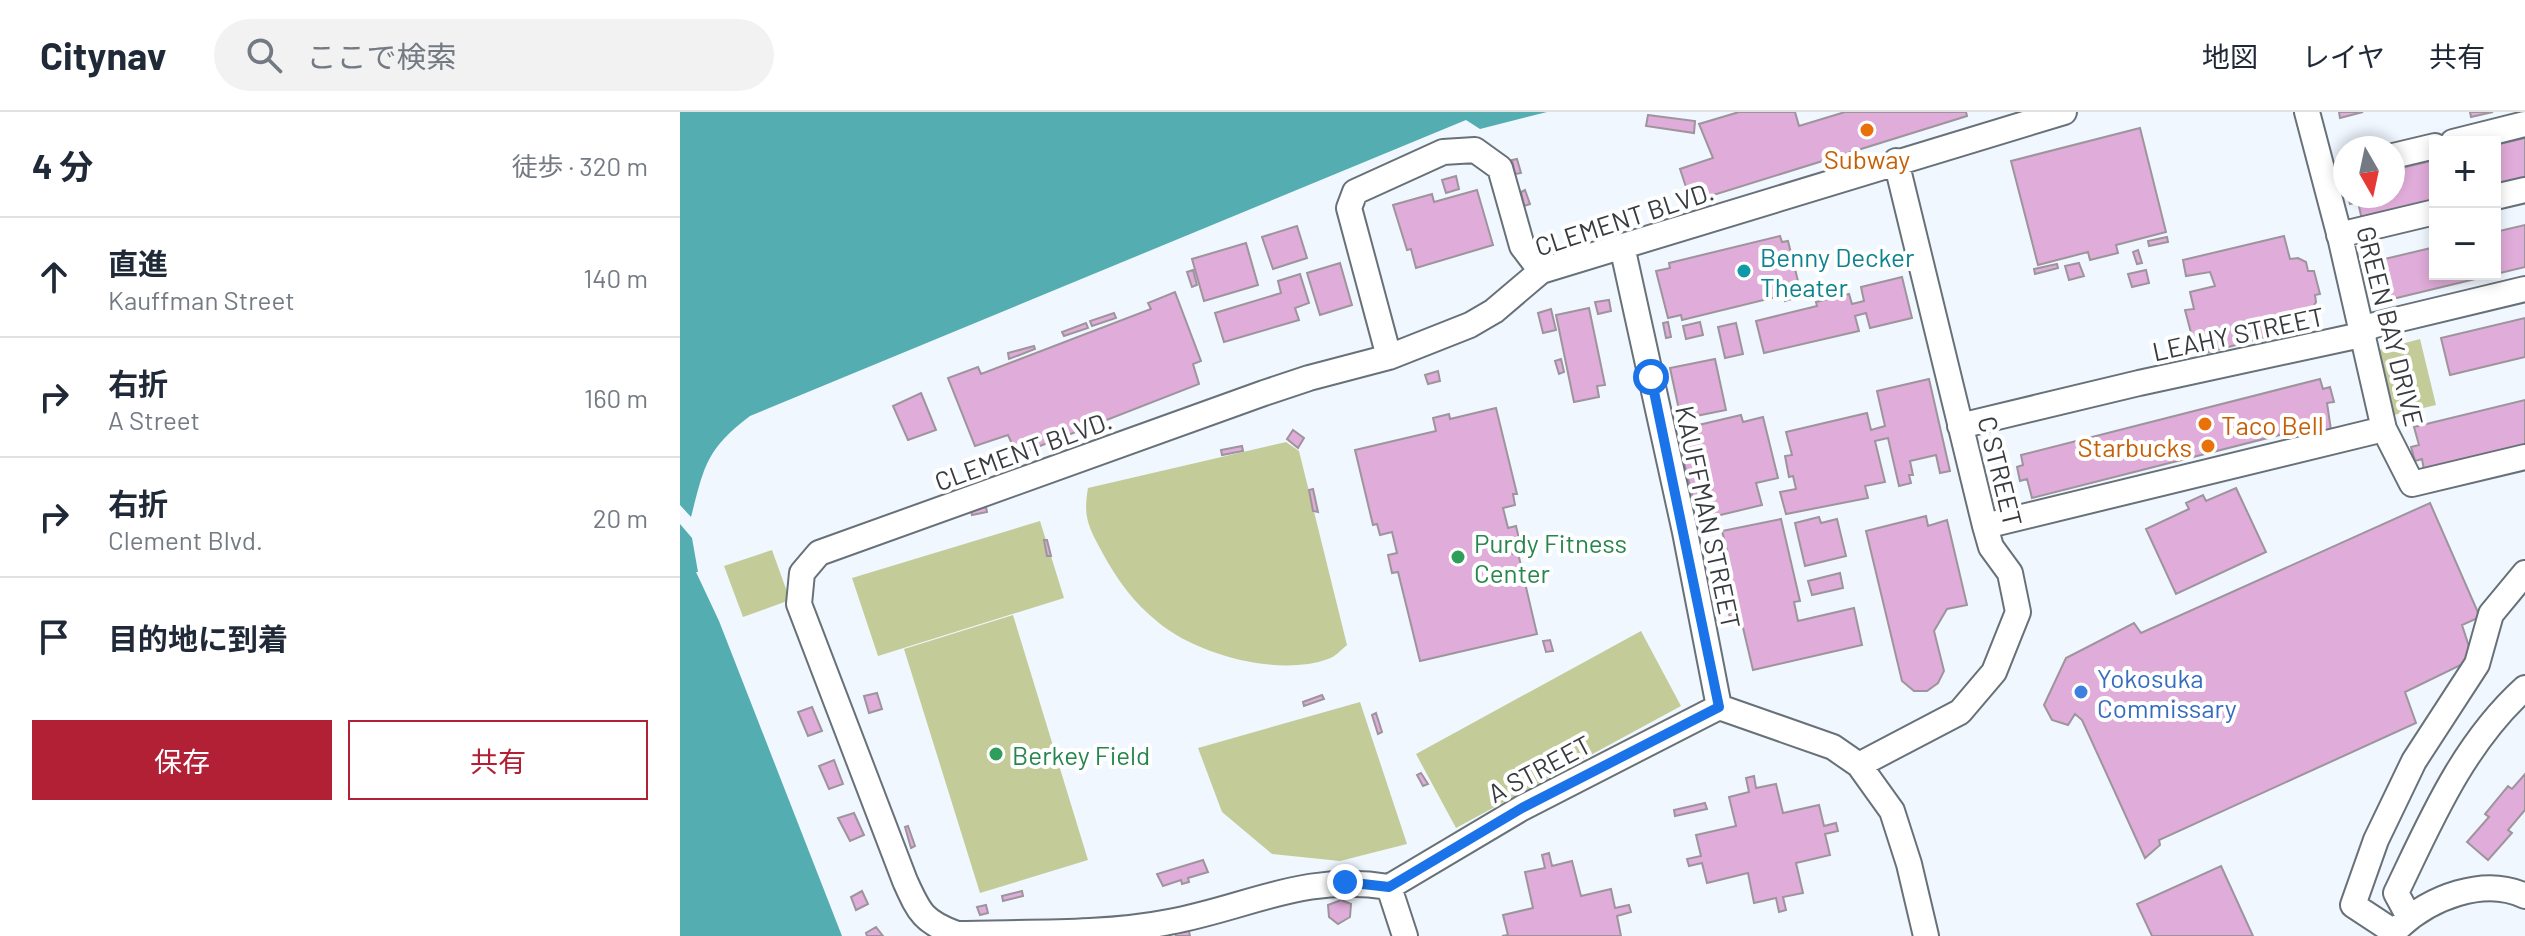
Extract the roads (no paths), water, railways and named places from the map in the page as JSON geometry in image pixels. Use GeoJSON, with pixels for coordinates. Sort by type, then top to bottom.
{"type":"FeatureCollection","features":[{"type":"Feature","properties":{"kind":"street","name":"CLEMENT BLVD."},"geometry":{"type":"LineString","coordinates":[[1389,887],[1345,882],[1292,888],[1189,918],[1134,927],[957,934],[935,926],[920,914],[905,881],[799,604],[802,573],[819,553],[1309,378],[1389,357],[1470,325],[1494,311],[1541,271],[2064,112]]}},
{"type":"Feature","properties":{"kind":"street","name":"GREEN BAY DRIVE"},"geometry":{"type":"LineString","coordinates":[[2307,112],[2333,169]]}},
{"type":"Feature","properties":{"kind":"street"},"geometry":{"type":"LineString","coordinates":[[2477,136],[2525,124]]}},
{"type":"Feature","properties":{"kind":"street"},"geometry":{"type":"LineString","coordinates":[[2405,153],[2429,147]]}},
{"type":"Feature","properties":{"kind":"street"},"geometry":{"type":"LineString","coordinates":[[1389,357],[1349,208],[1355,192],[1443,152],[1475,150],[1500,168],[1522,246],[1541,271]]}},
{"type":"Feature","properties":{"kind":"street","name":"C STREET"},"geometry":{"type":"LineString","coordinates":[[1859,765],[1960,712],[1994,672],[2018,612],[2010,573],[1991,547],[1985,526],[1896,161]]}},
{"type":"Feature","properties":{"kind":"street"},"geometry":{"type":"LineString","coordinates":[[2501,196],[2525,190]]}},
{"type":"Feature","properties":{"kind":"street","name":"GREEN BAY DRIVE"},"geometry":{"type":"LineString","coordinates":[[2337,208],[2339,235],[2384,429],[2412,484],[2525,457]]}},
{"type":"Feature","properties":{"kind":"street"},"geometry":{"type":"LineString","coordinates":[[2339,235],[2429,213]]}},
{"type":"Feature","properties":{"kind":"street","name":"KAUFFMAN STREET"},"geometry":{"type":"LineString","coordinates":[[1622,246],[1679,504],[1719,707]]}},
{"type":"Feature","properties":{"kind":"street","name":"LEAHY STREET"},"geometry":{"type":"LineString","coordinates":[[1960,426],[2361,335],[2371,326],[2525,289]]}},
{"type":"Feature","properties":{"kind":"street"},"geometry":{"type":"LineString","coordinates":[[1985,526],[2384,429]]}},
{"type":"Feature","properties":{"kind":"street"},"geometry":{"type":"LineString","coordinates":[[2398,928],[2353,905],[2376,840],[2414,761],[2477,664],[2491,614],[2525,573]]}},
{"type":"Feature","properties":{"kind":"street"},"geometry":{"type":"LineString","coordinates":[[2398,928],[2396,893],[2440,803],[2473,746],[2510,701],[2525,688]]}},
{"type":"Feature","properties":{"kind":"street"},"geometry":{"type":"LineString","coordinates":[[1719,707],[1833,747],[1859,765],[1892,811],[1909,864],[1926,936]]}},
{"type":"Feature","properties":{"kind":"street","name":"A STREET"},"geometry":{"type":"LineString","coordinates":[[1389,887],[1522,808],[1719,707]]}},
{"type":"Feature","properties":{"kind":"street"},"geometry":{"type":"LineString","coordinates":[[1389,887],[1405,936]]}},
{"type":"Feature","properties":{"kind":"street"},"geometry":{"type":"LineString","coordinates":[[2398,928],[2452,893],[2498,889],[2525,896]]}},
{"type":"Feature","properties":{"kind":"water"},"geometry":{"type":"Polygon","coordinates":[[[680,112],[1547,112],[1480,129],[1466,120],[750,416],[715,449],[704,472],[691,517],[680,505],[680,112]]]}},
{"type":"Feature","properties":{"kind":"water"},"geometry":{"type":"Polygon","coordinates":[[[680,524],[692,538],[696,572],[719,621],[842,936],[680,936],[680,524]]]}},
{"type":"Feature","properties":{"kind":"place","name":"Subway"},"geometry":{"type":"Point","coordinates":[1867,130]}},
{"type":"Feature","properties":{"kind":"place","name":"Benny Decker Theater"},"geometry":{"type":"Point","coordinates":[1744,271]}},
{"type":"Feature","properties":{"kind":"place","name":"Taco Bell"},"geometry":{"type":"Point","coordinates":[2205,424]}},
{"type":"Feature","properties":{"kind":"place","name":"Starbucks"},"geometry":{"type":"Point","coordinates":[2208,446]}},
{"type":"Feature","properties":{"kind":"place","name":"Purdy Fitness Center"},"geometry":{"type":"Point","coordinates":[1458,557]}},
{"type":"Feature","properties":{"kind":"place","name":"Yokosuka Commissary"},"geometry":{"type":"Point","coordinates":[2081,692]}},
{"type":"Feature","properties":{"kind":"place","name":"Berkey Field"},"geometry":{"type":"Point","coordinates":[996,754]}}]}
